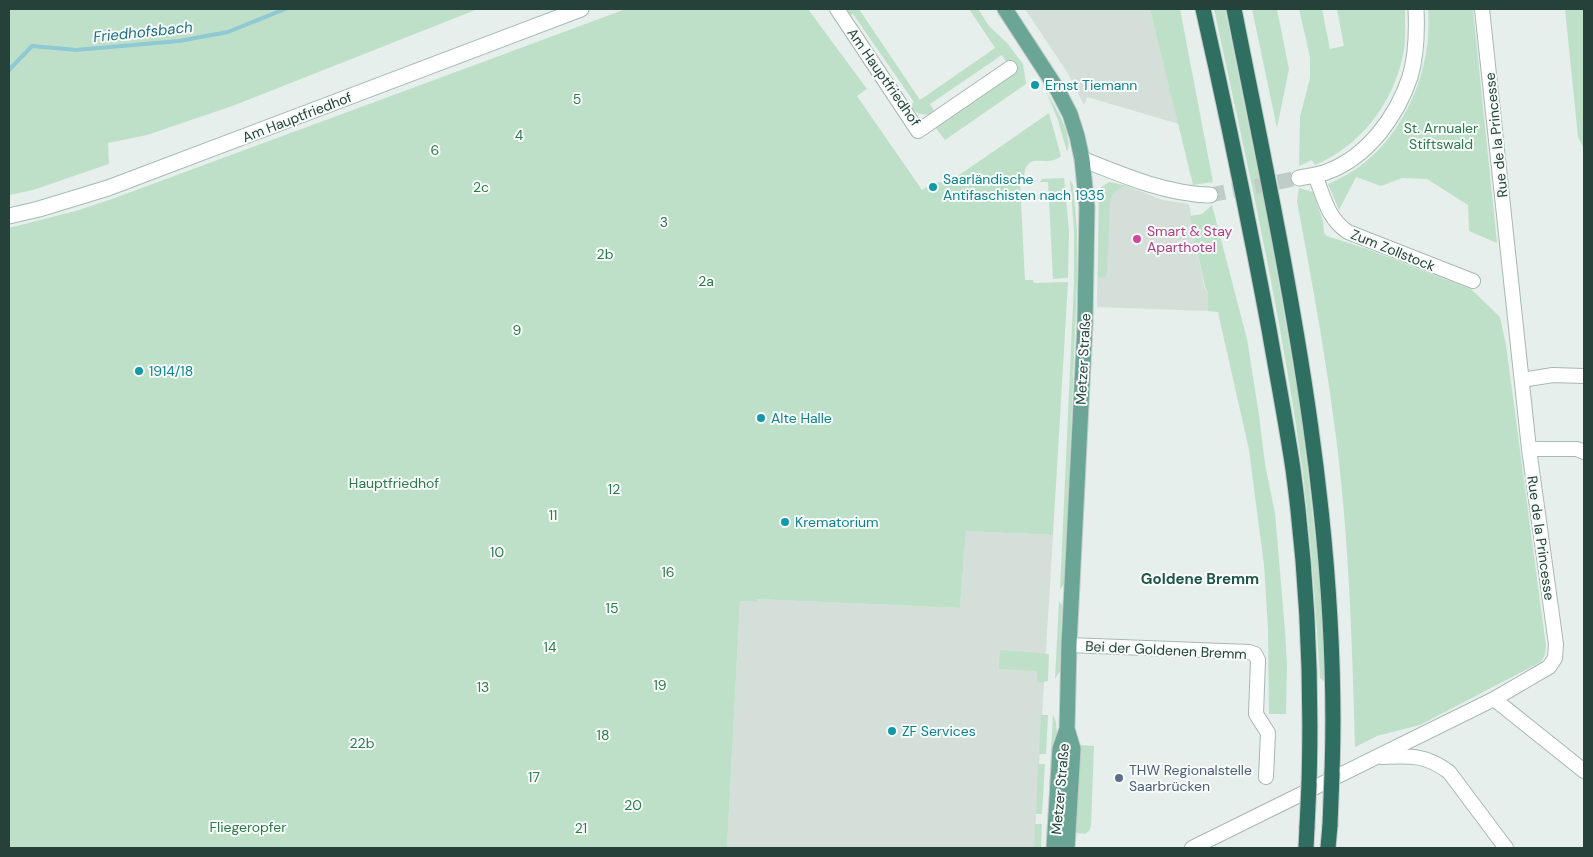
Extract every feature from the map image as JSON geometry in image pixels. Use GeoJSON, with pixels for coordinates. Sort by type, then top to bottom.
{"type":"FeatureCollection","features":[{"type":"Feature","properties":{"kind":"highway"},"geometry":{"type":"LineString","coordinates":[[1203,9],[1250,229],[1293,470],[1304,591],[1310,745],[1306,848]]}},
{"type":"Feature","properties":{"kind":"highway"},"geometry":{"type":"LineString","coordinates":[[1234,9],[1286,274],[1310,411],[1325,544],[1332,645],[1334,734],[1328,848]]}},
{"type":"Feature","properties":{"kind":"main road","name":"Am Hauptfriedhof"},"geometry":{"type":"LineString","coordinates":[[9,216],[66,202],[117,185],[581,9]]}},
{"type":"Feature","properties":{"kind":"main road","name":"Metzer Straße"},"geometry":{"type":"LineString","coordinates":[[1005,9],[1063,100],[1075,130],[1082,159],[1087,207],[1086,285],[1069,645],[1067,729],[1060,749],[1054,848]]}},
{"type":"Feature","properties":{"kind":"main road"},"geometry":{"type":"LineString","coordinates":[[1299,178],[1329,171],[1358,155],[1383,128],[1410,77],[1415,50],[1416,9]]}},
{"type":"Feature","properties":{"kind":"main road"},"geometry":{"type":"LineString","coordinates":[[1082,159],[1161,188],[1194,195],[1210,195]]}},
{"type":"Feature","properties":{"kind":"main road","name":"Metzer Straße"},"geometry":{"type":"LineString","coordinates":[[1067,729],[1073,749],[1067,848]]}},
{"type":"Feature","properties":{"kind":"street","name":"Am Hauptfriedhof"},"geometry":{"type":"LineString","coordinates":[[837,9],[918,131],[1010,68]]}},
{"type":"Feature","properties":{"kind":"street","name":"Rue de la Princesse"},"geometry":{"type":"LineString","coordinates":[[1192,848],[1494,699],[1549,667],[1555,658],[1556,644],[1529,449],[1482,9]]}},
{"type":"Feature","properties":{"kind":"street","name":"Zum Zollstock"},"geometry":{"type":"LineString","coordinates":[[1315,175],[1331,216],[1344,229],[1473,281]]}},
{"type":"Feature","properties":{"kind":"street"},"geometry":{"type":"LineString","coordinates":[[1522,380],[1553,375],[1584,376]]}},
{"type":"Feature","properties":{"kind":"street"},"geometry":{"type":"LineString","coordinates":[[1529,449],[1577,449],[1584,452]]}},
{"type":"Feature","properties":{"kind":"street","name":"Bei der Goldenen Bremm"},"geometry":{"type":"LineString","coordinates":[[1069,645],[1249,652],[1255,654],[1258,660],[1256,714],[1266,729],[1268,739],[1266,778]]}},
{"type":"Feature","properties":{"kind":"street"},"geometry":{"type":"LineString","coordinates":[[1494,699],[1584,772]]}},
{"type":"Feature","properties":{"kind":"street"},"geometry":{"type":"LineString","coordinates":[[1376,757],[1424,758],[1449,772],[1506,848]]}},
{"type":"Feature","properties":{"kind":"shaded area"},"geometry":{"type":"Polygon","coordinates":[[[1025,9],[1150,9],[1179,124],[1087,97],[1084,105],[1067,72],[1025,9]]]}},
{"type":"Feature","properties":{"kind":"shaded area"},"geometry":{"type":"Polygon","coordinates":[[[1109,182],[1127,186],[1163,200],[1189,204],[1204,287],[1208,292],[1208,311],[1097,307],[1099,193],[1100,188],[1109,182]]]}},
{"type":"Feature","properties":{"kind":"shaded area"},"geometry":{"type":"Polygon","coordinates":[[[966,531],[1053,535],[1034,848],[727,848],[740,601],[757,602],[757,599],[960,608],[966,531]]]}},
{"type":"Feature","properties":{"kind":"green space"},"geometry":{"type":"Polygon","coordinates":[[[9,9],[478,9],[235,105],[147,135],[108,143],[109,164],[33,190],[9,195],[9,9]]]}},
{"type":"Feature","properties":{"kind":"green space","name":"Hauptfriedhof"},"geometry":{"type":"Polygon","coordinates":[[[626,9],[808,9],[867,89],[857,96],[922,190],[935,183],[949,182],[1049,113],[1061,156],[1055,160],[1037,161],[1027,165],[1024,183],[1020,183],[1025,280],[1033,280],[1034,283],[1068,282],[1053,535],[966,531],[960,608],[757,599],[757,602],[740,601],[727,848],[9,848],[9,228],[79,210],[112,199],[626,9]]]}},
{"type":"Feature","properties":{"kind":"green space"},"geometry":{"type":"Polygon","coordinates":[[[850,9],[859,9],[920,100],[995,48],[969,9],[978,9],[989,26],[1007,43],[1023,64],[1026,84],[945,140],[931,122],[1010,68],[1002,55],[930,104],[935,113],[921,114],[909,106],[914,102],[853,14],[848,17],[847,12],[850,9]]]}},
{"type":"Feature","properties":{"kind":"green space"},"geometry":{"type":"Polygon","coordinates":[[[1150,9],[1180,9],[1213,182],[1193,185],[1150,9]]]}},
{"type":"Feature","properties":{"kind":"green space"},"geometry":{"type":"Polygon","coordinates":[[[1214,9],[1225,9],[1270,232],[1301,413],[1321,589],[1325,682],[1320,678],[1306,500],[1285,357],[1263,240],[1214,9]]]}},
{"type":"Feature","properties":{"kind":"green space"},"geometry":{"type":"Polygon","coordinates":[[[1252,9],[1277,9],[1289,69],[1277,128],[1252,9]]]}},
{"type":"Feature","properties":{"kind":"green space"},"geometry":{"type":"Polygon","coordinates":[[[1299,9],[1322,9],[1330,49],[1344,46],[1337,9],[1405,9],[1405,39],[1398,73],[1383,106],[1372,121],[1360,135],[1331,157],[1315,165],[1312,160],[1299,166],[1300,117],[1310,78],[1310,57],[1299,9]]]}},
{"type":"Feature","properties":{"kind":"green space","name":"St. Arnualer Stiftswald"},"geometry":{"type":"Polygon","coordinates":[[[1428,9],[1473,9],[1497,243],[1469,231],[1468,205],[1427,179],[1402,178],[1381,186],[1356,177],[1339,210],[1328,184],[1356,169],[1380,149],[1405,113],[1422,73],[1428,30],[1428,9]]]}},
{"type":"Feature","properties":{"kind":"green space"},"geometry":{"type":"Polygon","coordinates":[[[1565,9],[1584,9],[1584,149],[1578,137],[1565,9]]]}},
{"type":"Feature","properties":{"kind":"green space"},"geometry":{"type":"Polygon","coordinates":[[[1046,91],[1066,129],[1068,137],[1067,152],[1058,120],[1046,91]]]}},
{"type":"Feature","properties":{"kind":"green space"},"geometry":{"type":"Polygon","coordinates":[[[1064,178],[1069,231],[1068,278],[1053,279],[1048,182],[1040,182],[1042,179],[1064,178]]]}},
{"type":"Feature","properties":{"kind":"green space"},"geometry":{"type":"Polygon","coordinates":[[[1070,180],[1073,185],[1077,231],[1077,283],[1065,582],[1060,590],[1074,282],[1074,231],[1070,180]]]}},
{"type":"Feature","properties":{"kind":"green space"},"geometry":{"type":"Polygon","coordinates":[[[1109,182],[1127,186],[1116,191],[1110,201],[1107,273],[1105,277],[1098,278],[1099,193],[1100,188],[1109,182]]]}},
{"type":"Feature","properties":{"kind":"green space"},"geometry":{"type":"Polygon","coordinates":[[[1299,188],[1313,192],[1323,221],[1324,233],[1327,236],[1367,249],[1471,289],[1500,317],[1506,345],[1546,646],[1545,655],[1541,662],[1420,725],[1377,736],[1355,747],[1353,668],[1344,508],[1331,400],[1297,201],[1299,188]]]}},
{"type":"Feature","properties":{"kind":"green space"},"geometry":{"type":"Polygon","coordinates":[[[1212,205],[1247,339],[1265,464],[1275,513],[1287,666],[1286,714],[1269,714],[1268,629],[1264,565],[1249,450],[1218,312],[1208,311],[1208,292],[1205,287],[1190,216],[1202,214],[1212,205]]]}},
{"type":"Feature","properties":{"kind":"green space"},"geometry":{"type":"Polygon","coordinates":[[[1059,601],[1062,605],[1060,671],[1055,679],[1059,601]]]}},
{"type":"Feature","properties":{"kind":"green space"},"geometry":{"type":"Polygon","coordinates":[[[1000,650],[1049,654],[1048,681],[1037,683],[1037,671],[999,669],[1000,650]]]}},
{"type":"Feature","properties":{"kind":"green space"},"geometry":{"type":"Polygon","coordinates":[[[1053,714],[1057,734],[1053,807],[1049,790],[1053,714]]]}},
{"type":"Feature","properties":{"kind":"green space"},"geometry":{"type":"Polygon","coordinates":[[[1041,715],[1048,715],[1046,754],[1039,754],[1041,715]]]}},
{"type":"Feature","properties":{"kind":"green space"},"geometry":{"type":"Polygon","coordinates":[[[1080,745],[1094,746],[1091,826],[1085,834],[1076,833],[1080,745]]]}},
{"type":"Feature","properties":{"kind":"green space"},"geometry":{"type":"Polygon","coordinates":[[[1038,764],[1045,764],[1042,814],[1036,814],[1038,764]]]}},
{"type":"Feature","properties":{"kind":"green space"},"geometry":{"type":"Polygon","coordinates":[[[1035,824],[1042,824],[1041,848],[1034,848],[1035,824]]]}},
{"type":"Feature","properties":{"kind":"waterway","name":"Friedhofsbach"},"geometry":{"type":"LineString","coordinates":[[9,70],[32,46],[76,50],[179,41],[228,32],[285,9]]}},
{"type":"Feature","properties":{"kind":"tunnel"},"geometry":{"type":"LineString","coordinates":[[1210,195],[1299,178]]}},
{"type":"Feature","properties":{"kind":"place","name":"Ernst Tiemann"},"geometry":{"type":"Point","coordinates":[1035,85]}},
{"type":"Feature","properties":{"kind":"place","name":"Saarländische Antifaschisten nach 1935"},"geometry":{"type":"Point","coordinates":[933,187]}},
{"type":"Feature","properties":{"kind":"place","name":"Smart & Stay Aparthotel"},"geometry":{"type":"Point","coordinates":[1137,239]}},
{"type":"Feature","properties":{"kind":"place","name":"1914/18"},"geometry":{"type":"Point","coordinates":[139,371]}},
{"type":"Feature","properties":{"kind":"place","name":"Alte Halle"},"geometry":{"type":"Point","coordinates":[761,418]}},
{"type":"Feature","properties":{"kind":"place","name":"Krematorium"},"geometry":{"type":"Point","coordinates":[785,522]}},
{"type":"Feature","properties":{"kind":"place","name":"ZF Services"},"geometry":{"type":"Point","coordinates":[892,731]}},
{"type":"Feature","properties":{"kind":"place","name":"THW Regionalstelle Saarbrücken"},"geometry":{"type":"Point","coordinates":[1119,778]}},
{"type":"Feature","properties":{"kind":"district","name":"Goldene Bremm"},"geometry":{"type":"Point","coordinates":[1200,579]}},
{"type":"Feature","properties":{"kind":"park label","name":"5"},"geometry":{"type":"Point","coordinates":[577,99]}},
{"type":"Feature","properties":{"kind":"park label","name":"4"},"geometry":{"type":"Point","coordinates":[519,135]}},
{"type":"Feature","properties":{"kind":"park label","name":"6"},"geometry":{"type":"Point","coordinates":[435,150]}},
{"type":"Feature","properties":{"kind":"park label","name":"2c"},"geometry":{"type":"Point","coordinates":[481,187]}},
{"type":"Feature","properties":{"kind":"park label","name":"3"},"geometry":{"type":"Point","coordinates":[664,222]}},
{"type":"Feature","properties":{"kind":"park label","name":"2b"},"geometry":{"type":"Point","coordinates":[605,254]}},
{"type":"Feature","properties":{"kind":"park label","name":"2a"},"geometry":{"type":"Point","coordinates":[706,281]}},
{"type":"Feature","properties":{"kind":"park label","name":"9"},"geometry":{"type":"Point","coordinates":[517,330]}},
{"type":"Feature","properties":{"kind":"park label","name":"12"},"geometry":{"type":"Point","coordinates":[614,489]}},
{"type":"Feature","properties":{"kind":"park label","name":"11"},"geometry":{"type":"Point","coordinates":[553,515]}},
{"type":"Feature","properties":{"kind":"park label","name":"10"},"geometry":{"type":"Point","coordinates":[497,552]}},
{"type":"Feature","properties":{"kind":"park label","name":"16"},"geometry":{"type":"Point","coordinates":[668,572]}},
{"type":"Feature","properties":{"kind":"park label","name":"15"},"geometry":{"type":"Point","coordinates":[612,608]}},
{"type":"Feature","properties":{"kind":"park label","name":"14"},"geometry":{"type":"Point","coordinates":[550,647]}},
{"type":"Feature","properties":{"kind":"park label","name":"19"},"geometry":{"type":"Point","coordinates":[660,685]}},
{"type":"Feature","properties":{"kind":"park label","name":"13"},"geometry":{"type":"Point","coordinates":[483,687]}},
{"type":"Feature","properties":{"kind":"park label","name":"18"},"geometry":{"type":"Point","coordinates":[603,735]}},
{"type":"Feature","properties":{"kind":"park label","name":"22b"},"geometry":{"type":"Point","coordinates":[362,743]}},
{"type":"Feature","properties":{"kind":"park label","name":"17"},"geometry":{"type":"Point","coordinates":[534,777]}},
{"type":"Feature","properties":{"kind":"park label","name":"20"},"geometry":{"type":"Point","coordinates":[633,805]}},
{"type":"Feature","properties":{"kind":"park label","name":"Fliegeropfer"},"geometry":{"type":"Point","coordinates":[248,827]}},
{"type":"Feature","properties":{"kind":"park label","name":"21"},"geometry":{"type":"Point","coordinates":[581,828]}}]}
